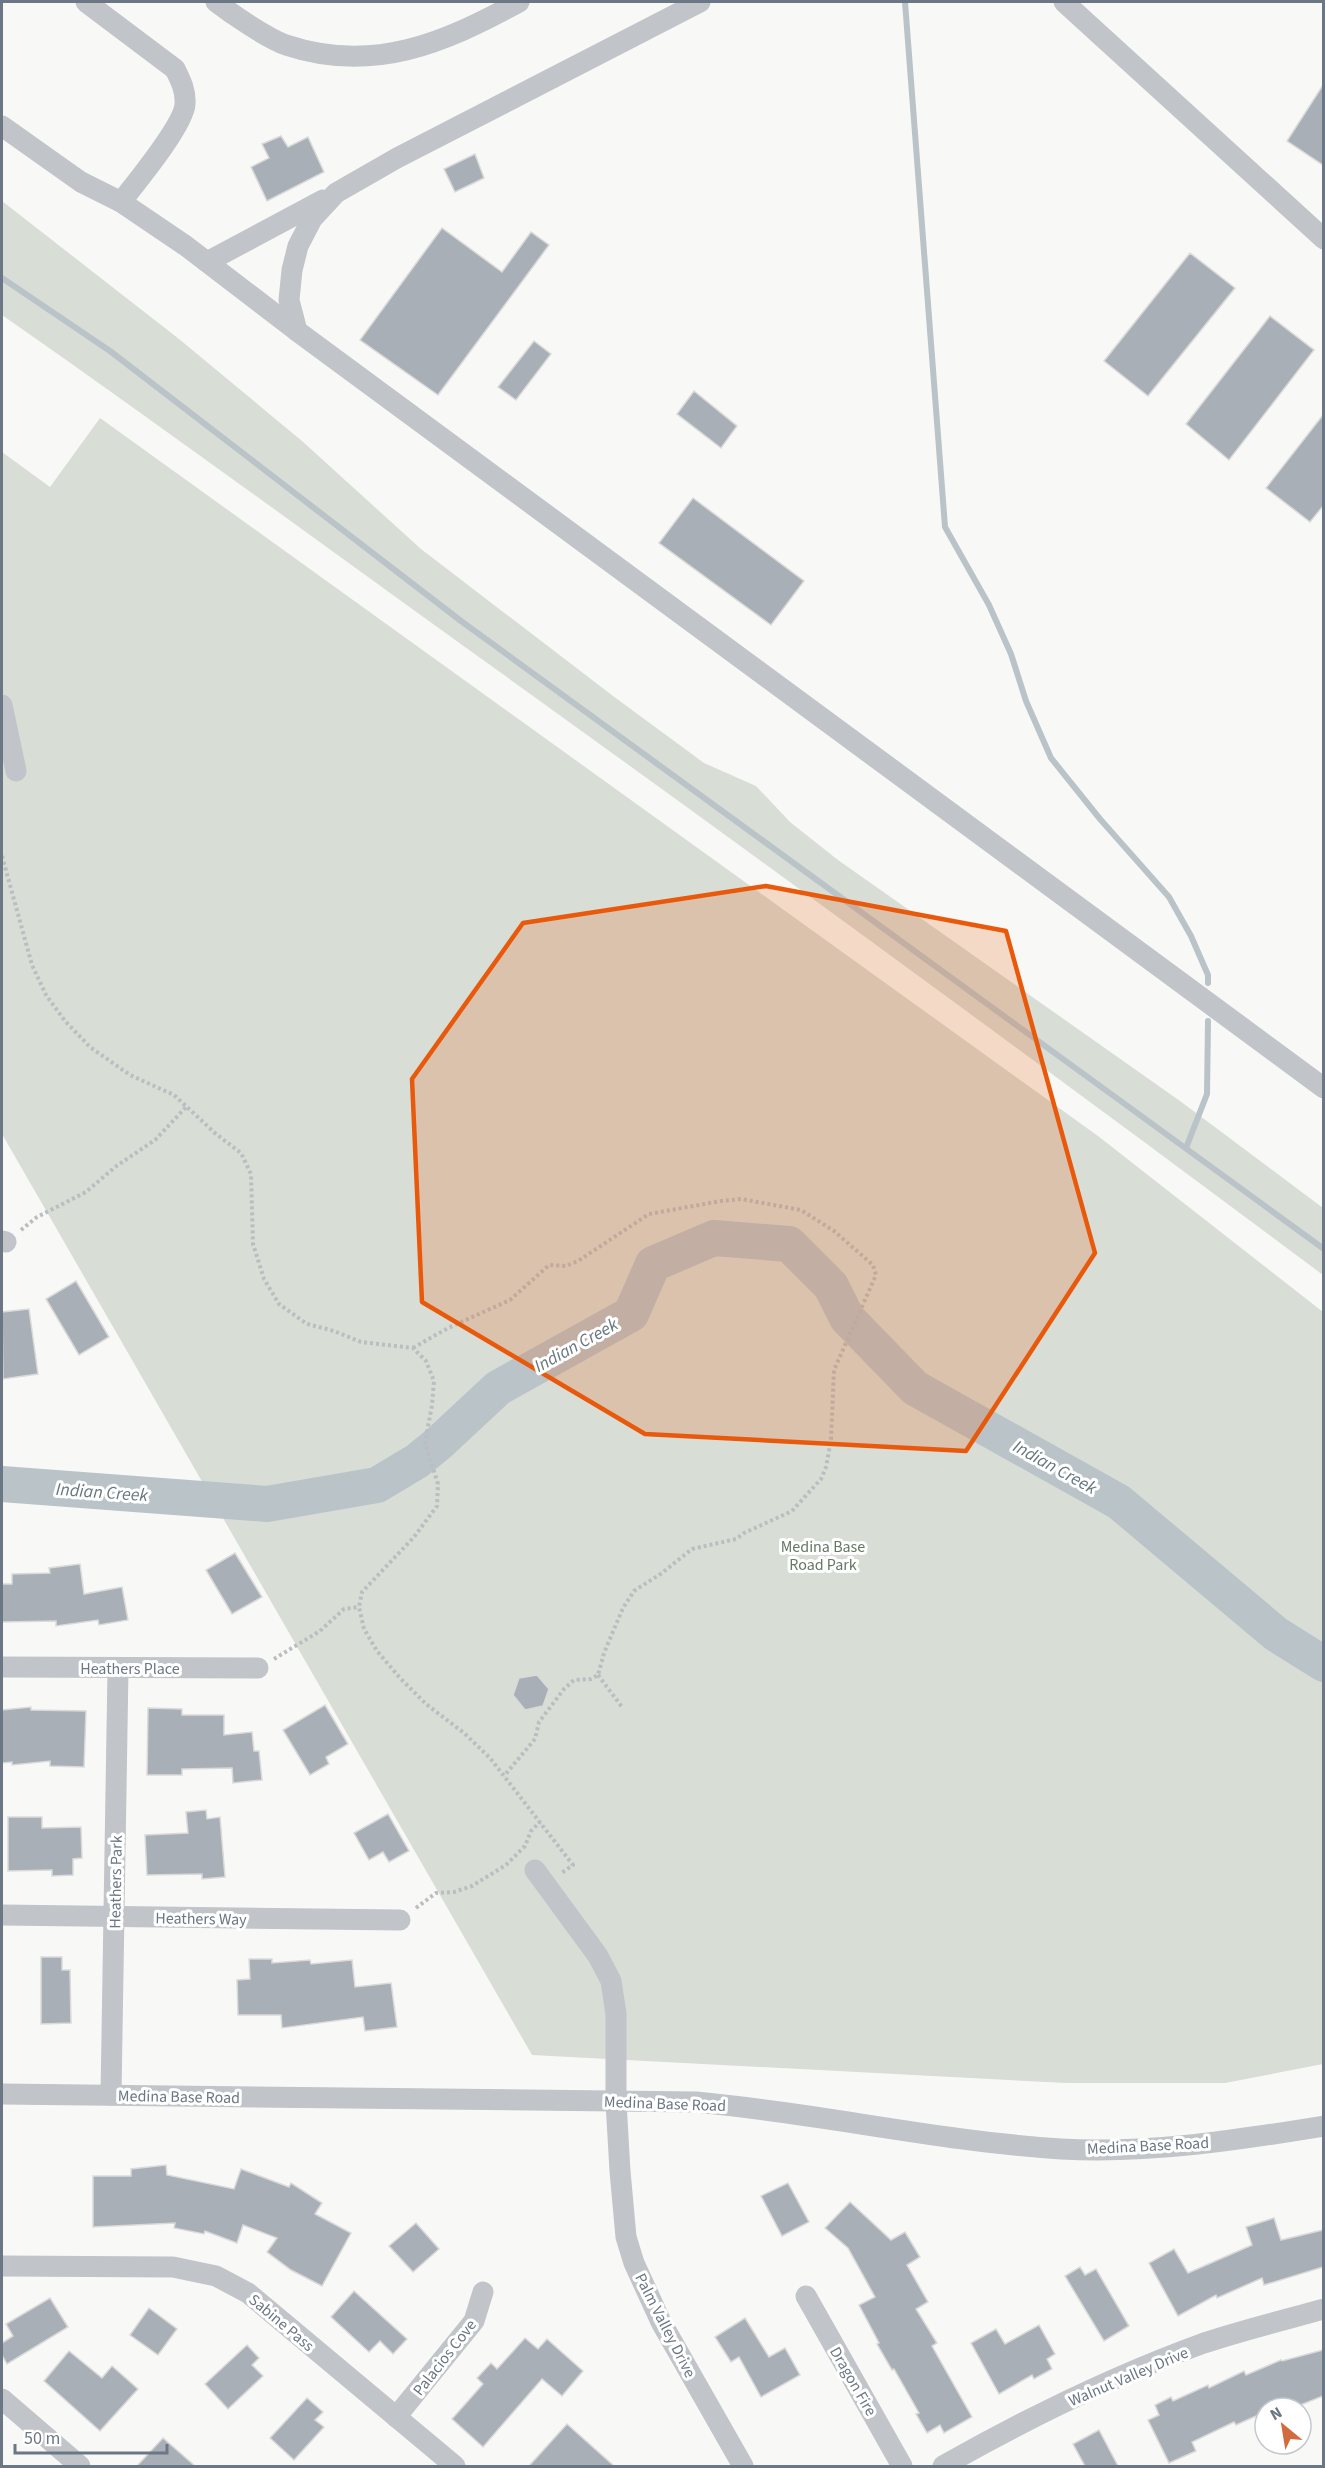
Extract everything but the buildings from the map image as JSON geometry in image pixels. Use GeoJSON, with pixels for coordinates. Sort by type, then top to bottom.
{"type":"FeatureCollection","features":[{"type":"Feature","properties":{"kind":"street"},"geometry":{"type":"LineString","coordinates":[[86,2],[175,69],[183,85],[185,107],[164,146],[121,202]]}},
{"type":"Feature","properties":{"kind":"street"},"geometry":{"type":"LineString","coordinates":[[216,2],[284,44],[337,56],[389,53],[420,48],[482,22],[519,2]]}},
{"type":"Feature","properties":{"kind":"street"},"geometry":{"type":"LineString","coordinates":[[207,262],[397,158],[700,2]]}},
{"type":"Feature","properties":{"kind":"street"},"geometry":{"type":"LineString","coordinates":[[1064,2],[1323,239]]}},
{"type":"Feature","properties":{"kind":"street"},"geometry":{"type":"LineString","coordinates":[[2,126],[81,182],[121,202],[207,262],[297,331],[1323,1088]]}},
{"type":"Feature","properties":{"kind":"street"},"geometry":{"type":"LineString","coordinates":[[297,331],[289,300],[292,270],[298,246],[312,219],[336,193]]}},
{"type":"Feature","properties":{"kind":"street"},"geometry":{"type":"LineString","coordinates":[[2,705],[16,771]]}},
{"type":"Feature","properties":{"kind":"street","name":"Heathers Place"},"geometry":{"type":"LineString","coordinates":[[2,1667],[258,1668]]}},
{"type":"Feature","properties":{"kind":"street","name":"Heathers Park"},"geometry":{"type":"LineString","coordinates":[[111,2096],[118,1668]]}},
{"type":"Feature","properties":{"kind":"street","name":"Palm Valley Drive"},"geometry":{"type":"LineString","coordinates":[[540,1877],[598,1956],[611,1981],[616,2014],[616,2102],[620,2171],[627,2237],[634,2263],[661,2322],[743,2466]]}},
{"type":"Feature","properties":{"kind":"street","name":"Heathers Way"},"geometry":{"type":"LineString","coordinates":[[2,1915],[400,1920]]}},
{"type":"Feature","properties":{"kind":"street","name":"Medina Base Road"},"geometry":{"type":"LineString","coordinates":[[2,2094],[696,2102],[757,2108],[976,2141],[1063,2149],[1155,2148],[1249,2139],[1323,2126]]}},
{"type":"Feature","properties":{"kind":"street","name":"Sabine Pass"},"geometry":{"type":"LineString","coordinates":[[2,2266],[173,2267],[216,2276],[248,2293],[454,2466]]}},
{"type":"Feature","properties":{"kind":"street","name":"Palacios Cove"},"geometry":{"type":"LineString","coordinates":[[396,2417],[474,2321],[483,2292]]}},
{"type":"Feature","properties":{"kind":"street","name":"Dragon Fire"},"geometry":{"type":"LineString","coordinates":[[806,2296],[902,2466]]}},
{"type":"Feature","properties":{"kind":"street","name":"Walnut Valley Drive"},"geometry":{"type":"LineString","coordinates":[[943,2466],[1012,2427],[1112,2380],[1205,2343],[1323,2309]]}},
{"type":"Feature","properties":{"kind":"street"},"geometry":{"type":"LineString","coordinates":[[2,2399],[80,2466]]}},
{"type":"Feature","properties":{"kind":"path"},"geometry":{"type":"LineString","coordinates":[[2,856],[32,965],[52,1004],[90,1047],[130,1075],[174,1095],[216,1134],[241,1153],[251,1174],[253,1244],[264,1279],[279,1304],[307,1324],[334,1331],[361,1342],[413,1348],[510,1300],[549,1265],[566,1266],[578,1261],[649,1214],[721,1201],[756,1201],[770,1206],[801,1210],[834,1230],[873,1265],[876,1275],[834,1370],[831,1440],[826,1467],[821,1479],[792,1510],[736,1539],[692,1549],[662,1573],[634,1591],[623,1608],[597,1676],[591,1679],[574,1680],[564,1689],[539,1722],[535,1739],[504,1776]]}},
{"type":"Feature","properties":{"kind":"path"},"geometry":{"type":"LineString","coordinates":[[4,1241],[37,1217],[86,1192],[114,1167],[155,1140],[187,1106]]}},
{"type":"Feature","properties":{"kind":"path"},"geometry":{"type":"LineString","coordinates":[[413,1348],[426,1361],[434,1381],[425,1443],[438,1484],[437,1506],[414,1537],[362,1592],[359,1607],[364,1629],[377,1651],[400,1678],[426,1704],[464,1733],[490,1758],[573,1865],[540,1877]]}},
{"type":"Feature","properties":{"kind":"path"},"geometry":{"type":"LineString","coordinates":[[258,1668],[320,1631],[344,1609],[359,1607]]}},
{"type":"Feature","properties":{"kind":"path"},"geometry":{"type":"LineString","coordinates":[[597,1676],[622,1707]]}},
{"type":"Feature","properties":{"kind":"path"},"geometry":{"type":"LineString","coordinates":[[400,1920],[436,1893],[454,1892],[472,1887],[506,1865],[525,1846],[531,1831],[540,1822]]}},
{"type":"Feature","properties":{"kind":"highlighted area"},"geometry":{"type":"Polygon","coordinates":[[[766,886],[1006,931],[1095,1253],[966,1451],[645,1434],[422,1302],[412,1079],[523,923],[766,886]]]}},
{"type":"Feature","properties":{"kind":"green space"},"geometry":{"type":"Polygon","coordinates":[[[2,201],[179,339],[302,441],[421,549],[613,696],[704,763],[756,786],[790,822],[838,860],[1180,1101],[1323,1208],[1323,1275],[757,858],[2,315],[2,201]]]}},
{"type":"Feature","properties":{"kind":"green space","name":"Medina Base Road Park"},"geometry":{"type":"Polygon","coordinates":[[[100,418],[1098,1136],[1323,1312],[1323,2064],[1225,2083],[1066,2083],[532,2055],[2,1134],[2,452],[50,487],[100,418]]]}},
{"type":"Feature","properties":{"kind":"waterway"},"geometry":{"type":"LineString","coordinates":[[905,2],[945,527],[989,605],[1011,654],[1026,701],[1051,758],[1100,819],[1169,897],[1191,936],[1208,975],[1208,983]]}},
{"type":"Feature","properties":{"kind":"waterway"},"geometry":{"type":"LineString","coordinates":[[2,278],[110,351],[461,621],[1324,1249]]}},
{"type":"Feature","properties":{"kind":"waterway"},"geometry":{"type":"LineString","coordinates":[[1186,1148],[1207,1094],[1208,1021]]}},
{"type":"Feature","properties":{"kind":"waterway","name":"Indian Creek"},"geometry":{"type":"LineString","coordinates":[[2,1484],[267,1504],[377,1485],[417,1461],[498,1388],[631,1314],[653,1264],[714,1238],[789,1244],[831,1286],[847,1318],[915,1388],[1119,1502],[1276,1634],[1324,1664]]}}]}
